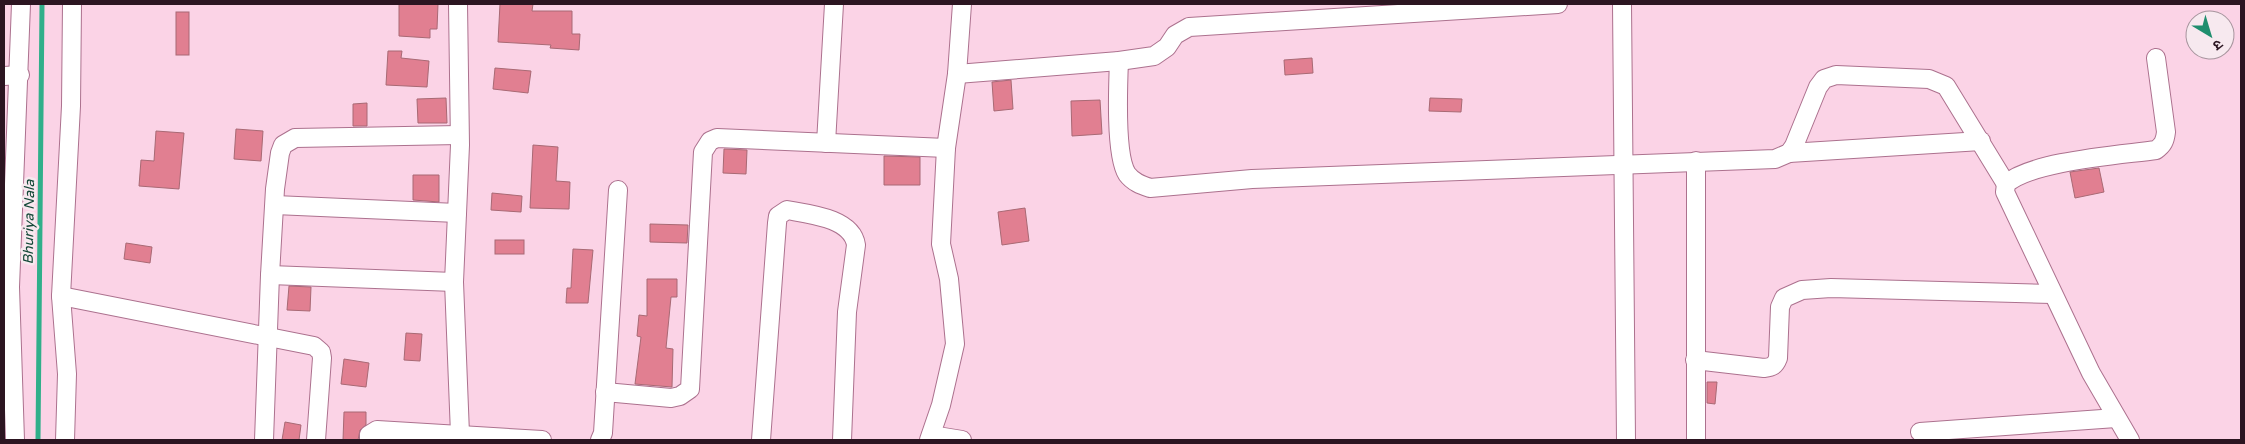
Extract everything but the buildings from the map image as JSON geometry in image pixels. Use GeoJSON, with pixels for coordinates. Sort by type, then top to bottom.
{"type":"FeatureCollection","features":[{"type":"Feature","properties":{"kind":"street"},"geometry":{"type":"LineString","coordinates":[[15,440],[7,286],[9,137],[12,75],[21,4]]}},
{"type":"Feature","properties":{"kind":"street"},"geometry":{"type":"LineString","coordinates":[[65,440],[67,374],[61,296],[71,106],[72,4]]}},
{"type":"Feature","properties":{"kind":"street"},"geometry":{"type":"LineString","coordinates":[[458,4],[459,135],[454,282],[460,434]]}},
{"type":"Feature","properties":{"kind":"street"},"geometry":{"type":"LineString","coordinates":[[826,142],[834,4]]}},
{"type":"Feature","properties":{"kind":"street"},"geometry":{"type":"LineString","coordinates":[[962,4],[957,74],[946,148],[941,244],[949,279],[955,344],[941,405],[930,438],[962,440]]}},
{"type":"Feature","properties":{"kind":"street"},"geometry":{"type":"LineString","coordinates":[[957,74],[1119,61],[1154,56],[1167,46],[1175,35],[1189,27],[1558,4]]}},
{"type":"Feature","properties":{"kind":"street"},"geometry":{"type":"LineString","coordinates":[[1622,4],[1626,440]]}},
{"type":"Feature","properties":{"kind":"street"},"geometry":{"type":"LineString","coordinates":[[2130,440],[2116,418],[2052,294],[2005,192],[2006,184],[2014,176],[2024,172],[2050,166],[2156,150],[2162,146],[2166,132],[2156,58]]}},
{"type":"Feature","properties":{"kind":"street"},"geometry":{"type":"LineString","coordinates":[[1119,61],[1118,103],[1121,156],[1126,173],[1132,180],[1150,188],[1252,179],[1696,161],[1775,160],[1789,153],[1980,141]]}},
{"type":"Feature","properties":{"kind":"street"},"geometry":{"type":"LineString","coordinates":[[1789,153],[1794,146],[1818,87],[1824,80],[1836,74],[1929,79],[1939,82],[1951,93],[2006,184]]}},
{"type":"Feature","properties":{"kind":"street"},"geometry":{"type":"LineString","coordinates":[[264,440],[270,275],[280,152],[288,141],[295,138],[459,135]]}},
{"type":"Feature","properties":{"kind":"street"},"geometry":{"type":"LineString","coordinates":[[605,392],[671,398],[680,396],[690,389],[703,152],[706,145],[717,138],[946,148]]}},
{"type":"Feature","properties":{"kind":"street"},"geometry":{"type":"LineString","coordinates":[[1696,161],[1696,440]]}},
{"type":"Feature","properties":{"kind":"street"},"geometry":{"type":"LineString","coordinates":[[600,440],[603,433],[618,190]]}},
{"type":"Feature","properties":{"kind":"street"},"geometry":{"type":"LineString","coordinates":[[275,205],[457,213]]}},
{"type":"Feature","properties":{"kind":"street"},"geometry":{"type":"LineString","coordinates":[[761,440],[777,222],[778,216],[787,210],[844,226],[855,236],[856,245],[847,312],[842,440]]}},
{"type":"Feature","properties":{"kind":"street"},"geometry":{"type":"LineString","coordinates":[[270,275],[454,282]]}},
{"type":"Feature","properties":{"kind":"street"},"geometry":{"type":"LineString","coordinates":[[1695,360],[1764,368],[1776,364],[1778,358],[1780,307],[1784,298],[1802,290],[1831,288],[2052,294]]}},
{"type":"Feature","properties":{"kind":"street"},"geometry":{"type":"LineString","coordinates":[[61,296],[314,346],[321,352],[322,358],[316,440]]}},
{"type":"Feature","properties":{"kind":"street"},"geometry":{"type":"LineString","coordinates":[[1920,432],[2116,418]]}},
{"type":"Feature","properties":{"kind":"street"},"geometry":{"type":"LineString","coordinates":[[368,440],[369,434],[377,430],[542,440]]}},
{"type":"Feature","properties":{"kind":"waterway","name":"Bhuriya Nala"},"geometry":{"type":"LineString","coordinates":[[38,440],[42,4]]}}]}
